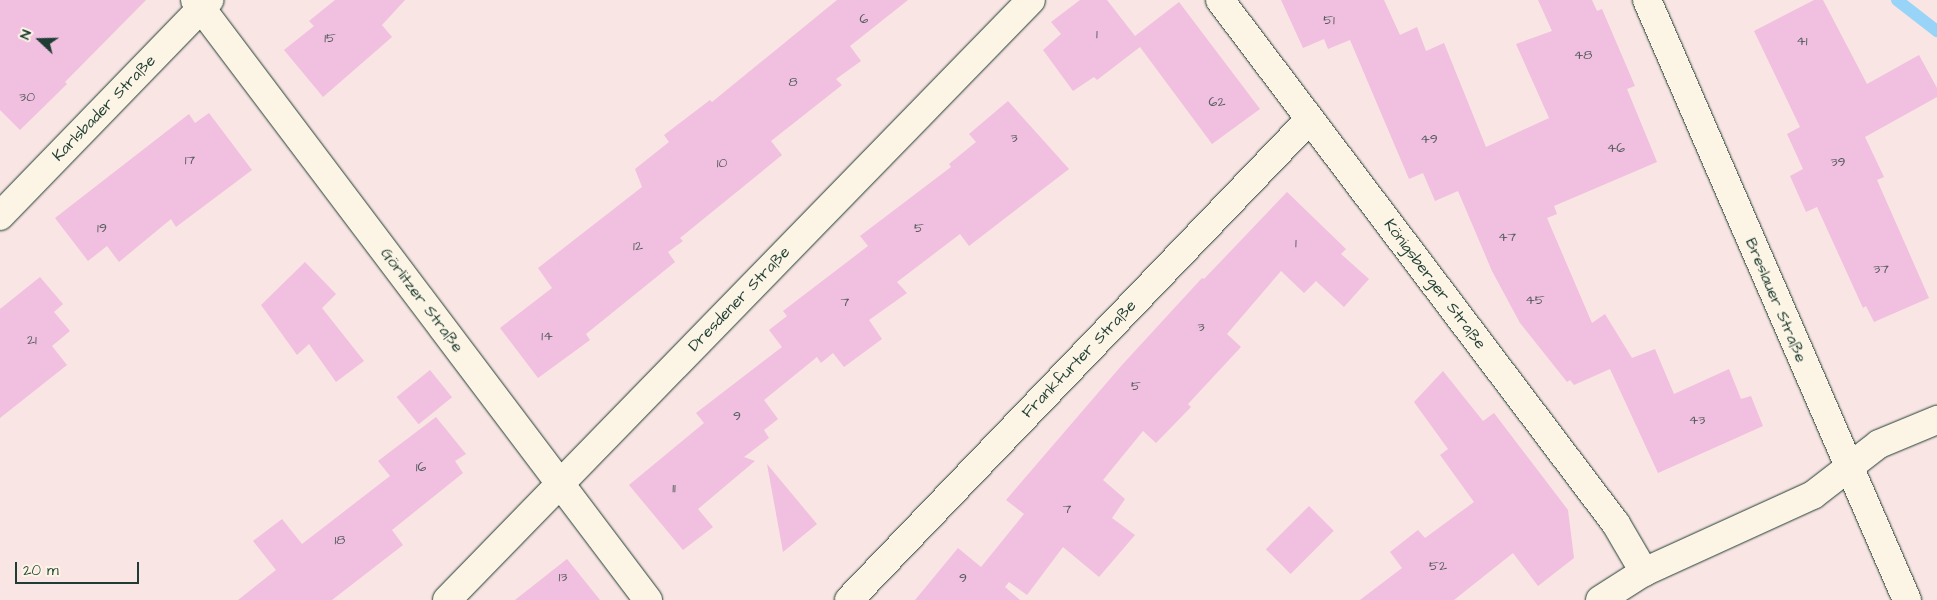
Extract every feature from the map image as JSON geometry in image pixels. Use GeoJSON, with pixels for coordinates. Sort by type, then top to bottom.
{"type":"FeatureCollection","features":[{"type":"Feature","properties":{"kind":"street","name":"Dresdener Straße"},"geometry":{"type":"LineString","coordinates":[[447,600],[1032,0]]}},
{"type":"Feature","properties":{"kind":"street","name":"Königsberger Straße"},"geometry":{"type":"LineString","coordinates":[[1220,0],[1616,524],[1644,572]]}},
{"type":"Feature","properties":{"kind":"street","name":"Breslauer Straße"},"geometry":{"type":"LineString","coordinates":[[1647,0],[1906,600]]}},
{"type":"Feature","properties":{"kind":"street","name":"Görlitzer Straße"},"geometry":{"type":"LineString","coordinates":[[202,3],[648,600]]}},
{"type":"Feature","properties":{"kind":"street","name":"Karlsbader Straße"},"geometry":{"type":"LineString","coordinates":[[0,216],[202,3]]}},
{"type":"Feature","properties":{"kind":"street","name":"Frankfurter Straße"},"geometry":{"type":"LineString","coordinates":[[849,600],[1310,118]]}},
{"type":"Feature","properties":{"kind":"street"},"geometry":{"type":"LineString","coordinates":[[1600,600],[1644,572],[1813,495],[1848,466],[1879,444],[1937,420]]}},
{"type":"Feature","properties":{"kind":"building"},"geometry":{"type":"Polygon","coordinates":[[[0,0],[146,0],[65,82],[67,84],[20,130],[0,110],[0,0]]]}},
{"type":"Feature","properties":{"kind":"building"},"geometry":{"type":"Polygon","coordinates":[[[335,0],[405,0],[382,25],[392,37],[323,97],[284,50],[314,26],[309,21],[335,0]]]}},
{"type":"Feature","properties":{"kind":"building"},"geometry":{"type":"Polygon","coordinates":[[[837,0],[908,0],[850,46],[861,61],[836,79],[842,85],[771,141],[782,155],[680,238],[683,241],[668,252],[675,262],[586,334],[590,340],[538,378],[500,328],[552,288],[538,268],[642,187],[635,169],[669,142],[664,135],[710,100],[712,102],[837,0]]]}},
{"type":"Feature","properties":{"kind":"building"},"geometry":{"type":"Polygon","coordinates":[[[1080,0],[1107,0],[1135,36],[1179,2],[1260,109],[1212,144],[1140,47],[1097,80],[1094,77],[1073,91],[1043,50],[1061,34],[1051,22],[1080,0]]]}},
{"type":"Feature","properties":{"kind":"building"},"geometry":{"type":"Polygon","coordinates":[[[1281,0],[1384,0],[1400,35],[1417,27],[1426,51],[1444,43],[1486,147],[1549,118],[1516,44],[1552,31],[1538,0],[1592,0],[1597,11],[1602,9],[1635,86],[1627,89],[1657,162],[1554,206],[1557,214],[1547,218],[1592,323],[1605,314],[1632,358],[1655,349],[1674,394],[1729,369],[1741,399],[1751,396],[1763,426],[1658,473],[1610,369],[1574,385],[1570,380],[1567,382],[1520,323],[1492,271],[1458,191],[1435,201],[1423,173],[1409,179],[1350,40],[1328,49],[1324,39],[1303,48],[1281,0]]]}},
{"type":"Feature","properties":{"kind":"building"},"geometry":{"type":"Polygon","coordinates":[[[1814,0],[1823,0],[1867,84],[1919,55],[1937,88],[1937,97],[1865,137],[1884,177],[1877,180],[1929,298],[1874,322],[1866,306],[1863,308],[1817,207],[1806,212],[1790,176],[1803,169],[1787,134],[1800,127],[1754,31],[1814,0]]]}},
{"type":"Feature","properties":{"kind":"building"},"geometry":{"type":"Polygon","coordinates":[[[1008,101],[1069,169],[969,246],[960,234],[897,282],[907,293],[869,320],[882,339],[844,367],[833,353],[821,363],[817,357],[764,400],[778,419],[764,430],[769,438],[744,457],[755,461],[698,509],[713,527],[683,550],[629,485],[704,423],[696,413],[782,347],[769,330],[787,316],[783,311],[868,246],[860,236],[951,167],[949,164],[976,142],[969,134],[1008,101]]]}},
{"type":"Feature","properties":{"kind":"building"},"geometry":{"type":"Polygon","coordinates":[[[209,113],[252,170],[176,227],[171,219],[119,262],[107,246],[88,261],[55,218],[189,114],[195,123],[209,113]]]}},
{"type":"Feature","properties":{"kind":"building"},"geometry":{"type":"Polygon","coordinates":[[[1287,192],[1346,249],[1341,254],[1369,279],[1344,307],[1316,281],[1304,293],[1281,271],[1227,334],[1241,347],[1188,404],[1191,407],[1156,443],[1143,431],[1103,480],[1125,499],[1112,518],[1135,535],[1099,577],[1063,547],[1027,595],[1009,582],[1005,587],[1020,600],[915,600],[958,548],[981,567],[1024,514],[1006,500],[1122,365],[1202,278],[1204,279],[1287,192]]]}},
{"type":"Feature","properties":{"kind":"building"},"geometry":{"type":"Polygon","coordinates":[[[305,262],[336,294],[322,308],[364,361],[336,382],[309,344],[297,355],[261,305],[305,262]]]}},
{"type":"Feature","properties":{"kind":"building"},"geometry":{"type":"Polygon","coordinates":[[[40,277],[63,304],[54,312],[70,331],[52,346],[67,365],[0,418],[0,309],[40,277]]]}},
{"type":"Feature","properties":{"kind":"building"},"geometry":{"type":"Polygon","coordinates":[[[430,370],[452,397],[419,424],[397,397],[430,370]]]}},
{"type":"Feature","properties":{"kind":"building"},"geometry":{"type":"Polygon","coordinates":[[[1443,371],[1483,421],[1494,413],[1568,510],[1574,558],[1538,586],[1513,553],[1454,600],[1360,600],[1402,568],[1390,552],[1418,530],[1425,538],[1474,502],[1440,455],[1448,449],[1414,402],[1443,371]]]}},
{"type":"Feature","properties":{"kind":"building"},"geometry":{"type":"Polygon","coordinates":[[[436,417],[466,454],[455,461],[463,473],[392,530],[403,545],[332,600],[238,600],[276,570],[253,541],[282,519],[302,544],[390,476],[378,461],[436,417]]]}},
{"type":"Feature","properties":{"kind":"building"},"geometry":{"type":"Polygon","coordinates":[[[767,464],[817,524],[783,552],[767,464]]]}},
{"type":"Feature","properties":{"kind":"building"},"geometry":{"type":"Polygon","coordinates":[[[1309,506],[1334,531],[1291,574],[1266,549],[1309,506]]]}},
{"type":"Feature","properties":{"kind":"building"},"geometry":{"type":"Polygon","coordinates":[[[567,559],[600,600],[515,600],[567,559]]]}},
{"type":"Feature","properties":{"kind":"waterway"},"geometry":{"type":"LineString","coordinates":[[1897,0],[1937,31]]}}]}
